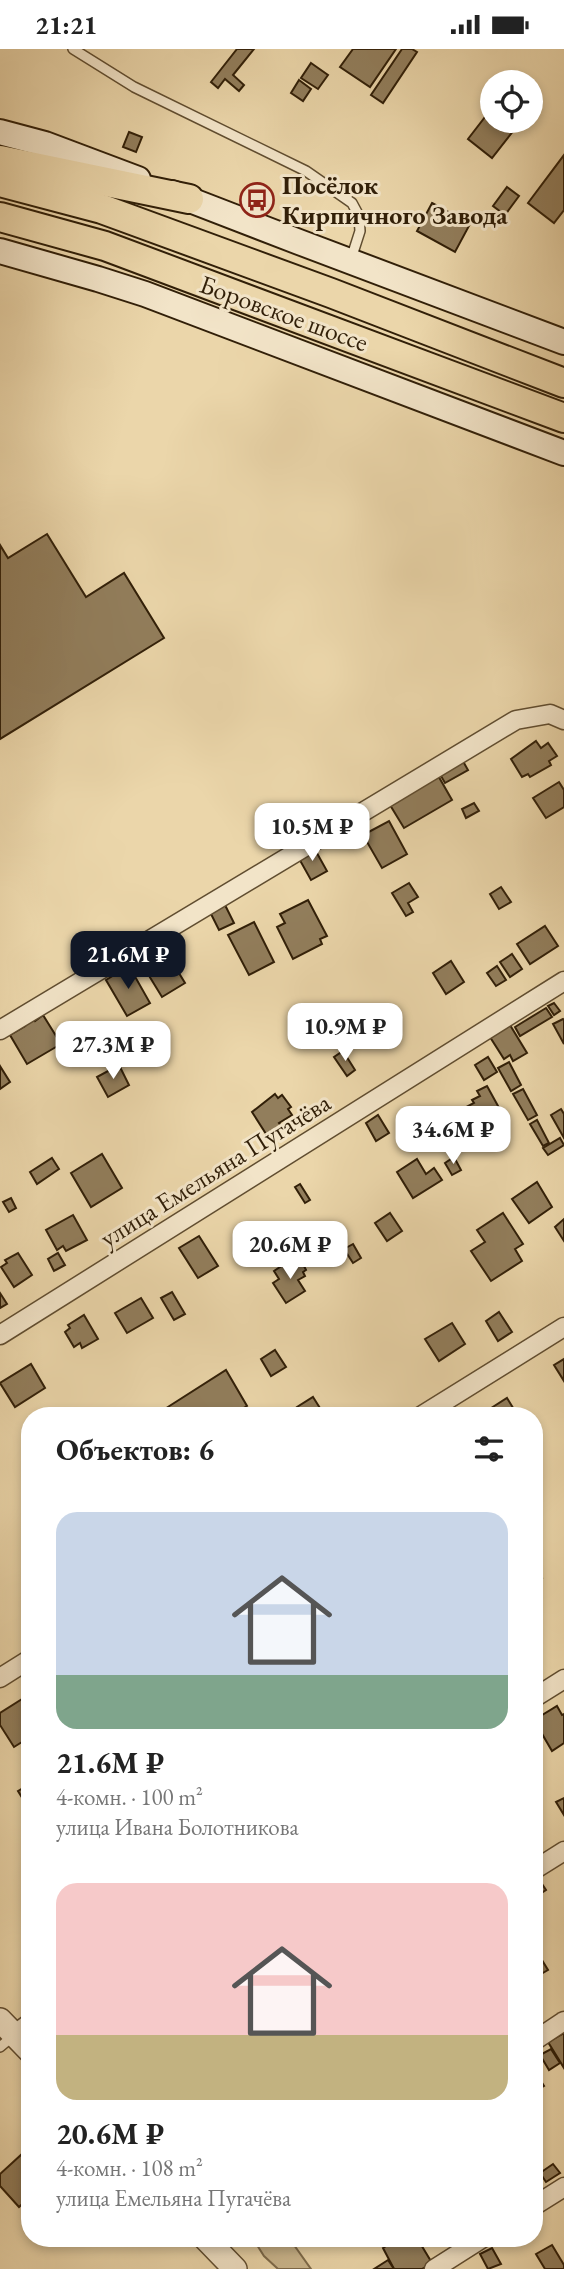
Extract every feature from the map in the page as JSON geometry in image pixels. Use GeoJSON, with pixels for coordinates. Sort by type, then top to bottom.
{"type":"FeatureCollection","features":[{"type":"Feature","properties":{"kind":"main road"},"geometry":{"type":"LineString","coordinates":[[0,132],[45,144],[564,342]]}},
{"type":"Feature","properties":{"kind":"main road"},"geometry":{"type":"LineString","coordinates":[[0,160],[190,199]]}},
{"type":"Feature","properties":{"kind":"main road","name":"Боровское шоссе"},"geometry":{"type":"LineString","coordinates":[[0,182],[102,209],[331,293],[564,383]]}},
{"type":"Feature","properties":{"kind":"main road","name":"Боровское шоссе"},"geometry":{"type":"LineString","coordinates":[[0,216],[105,246],[564,418]]}},
{"type":"Feature","properties":{"kind":"main road"},"geometry":{"type":"LineString","coordinates":[[0,251],[145,295],[564,453]]}},
{"type":"Feature","properties":{"kind":"street"},"geometry":{"type":"LineString","coordinates":[[0,1030],[516,720],[550,714],[564,720]]}},
{"type":"Feature","properties":{"kind":"street","name":"улица Емельяна Пугачёва"},"geometry":{"type":"LineString","coordinates":[[0,1335],[564,981]]}},
{"type":"Feature","properties":{"kind":"street"},"geometry":{"type":"LineString","coordinates":[[435,1407],[564,1327]]}},
{"type":"Feature","properties":{"kind":"street"},"geometry":{"type":"LineString","coordinates":[[0,1678],[21,1665]]}},
{"type":"Feature","properties":{"kind":"street"},"geometry":{"type":"LineString","coordinates":[[543,1692],[564,1679]]}},
{"type":"Feature","properties":{"kind":"street"},"geometry":{"type":"LineString","coordinates":[[543,1864],[564,1851]]}},
{"type":"Feature","properties":{"kind":"street"},"geometry":{"type":"LineString","coordinates":[[543,2035],[564,2021]]}},
{"type":"Feature","properties":{"kind":"street"},"geometry":{"type":"LineString","coordinates":[[543,2200],[564,2187]]}},
{"type":"Feature","properties":{"kind":"street"},"geometry":{"type":"LineString","coordinates":[[218,2247],[235,2269]]}},
{"type":"Feature","properties":{"kind":"street"},"geometry":{"type":"LineString","coordinates":[[434,2269],[469,2247]]}},
{"type":"Feature","properties":{"kind":"lane"},"geometry":{"type":"LineString","coordinates":[[73,49],[134,87],[306,171],[352,203],[359,216],[360,231],[350,260]]}},
{"type":"Feature","properties":{"kind":"shaded area"},"geometry":{"type":"Polygon","coordinates":[[[258,2247],[295,2247],[311,2269],[278,2269],[258,2247]]]}},
{"type":"Feature","properties":{"kind":"building"},"geometry":{"type":"Polygon","coordinates":[[[237,49],[254,49],[233,75],[244,85],[239,91],[225,79],[218,88],[211,82],[237,49]]]}},
{"type":"Feature","properties":{"kind":"building"},"geometry":{"type":"Polygon","coordinates":[[[353,49],[396,49],[370,87],[340,67],[353,49]]]}},
{"type":"Feature","properties":{"kind":"building"},"geometry":{"type":"Polygon","coordinates":[[[402,49],[417,52],[383,103],[371,95],[402,49]]]}},
{"type":"Feature","properties":{"kind":"building"},"geometry":{"type":"Polygon","coordinates":[[[311,63],[328,75],[318,89],[301,78],[311,63]]]}},
{"type":"Feature","properties":{"kind":"building"},"geometry":{"type":"Polygon","coordinates":[[[299,80],[311,89],[303,101],[291,93],[299,80]]]}},
{"type":"Feature","properties":{"kind":"building"},"geometry":{"type":"Polygon","coordinates":[[[480,124],[480,133],[512,133],[492,158],[468,139],[480,124]]]}},
{"type":"Feature","properties":{"kind":"building"},"geometry":{"type":"Polygon","coordinates":[[[129,132],[142,137],[136,152],[123,147],[129,132]]]}},
{"type":"Feature","properties":{"kind":"building"},"geometry":{"type":"Polygon","coordinates":[[[564,155],[564,210],[554,223],[528,203],[564,155]]]}},
{"type":"Feature","properties":{"kind":"building"},"geometry":{"type":"Polygon","coordinates":[[[507,187],[519,196],[505,215],[493,206],[507,187]]]}},
{"type":"Feature","properties":{"kind":"building"},"geometry":{"type":"Polygon","coordinates":[[[432,203],[470,224],[455,252],[417,231],[432,203]]]}},
{"type":"Feature","properties":{"kind":"building"},"geometry":{"type":"Polygon","coordinates":[[[47,534],[86,597],[124,573],[164,638],[0,739],[0,545],[8,558],[47,534]]]}},
{"type":"Feature","properties":{"kind":"building"},"geometry":{"type":"Polygon","coordinates":[[[536,741],[541,748],[548,743],[557,756],[549,761],[551,765],[530,777],[528,774],[522,777],[511,759],[536,741]]]}},
{"type":"Feature","properties":{"kind":"building"},"geometry":{"type":"Polygon","coordinates":[[[460,756],[468,770],[445,783],[437,769],[460,756]]]}},
{"type":"Feature","properties":{"kind":"building"},"geometry":{"type":"Polygon","coordinates":[[[436,772],[452,800],[404,828],[387,800],[436,772]]]}},
{"type":"Feature","properties":{"kind":"building"},"geometry":{"type":"Polygon","coordinates":[[[559,782],[564,790],[564,807],[546,818],[533,798],[559,782]]]}},
{"type":"Feature","properties":{"kind":"building"},"geometry":{"type":"Polygon","coordinates":[[[474,803],[479,811],[466,818],[462,809],[474,803]]]}},
{"type":"Feature","properties":{"kind":"building"},"geometry":{"type":"Polygon","coordinates":[[[389,821],[407,854],[382,868],[363,835],[389,821]]]}},
{"type":"Feature","properties":{"kind":"building"},"geometry":{"type":"Polygon","coordinates":[[[313,846],[327,871],[311,880],[297,855],[313,846]]]}},
{"type":"Feature","properties":{"kind":"building"},"geometry":{"type":"Polygon","coordinates":[[[409,883],[418,897],[408,903],[413,912],[406,916],[392,893],[409,883]]]}},
{"type":"Feature","properties":{"kind":"building"},"geometry":{"type":"Polygon","coordinates":[[[501,887],[511,902],[499,909],[490,894],[501,887]]]}},
{"type":"Feature","properties":{"kind":"building"},"geometry":{"type":"Polygon","coordinates":[[[308,900],[327,936],[320,939],[322,944],[293,959],[277,927],[285,923],[280,914],[308,900]]]}},
{"type":"Feature","properties":{"kind":"building"},"geometry":{"type":"Polygon","coordinates":[[[224,903],[234,923],[219,930],[209,910],[224,903]]]}},
{"type":"Feature","properties":{"kind":"building"},"geometry":{"type":"Polygon","coordinates":[[[254,922],[274,962],[249,975],[228,935],[254,922]]]}},
{"type":"Feature","properties":{"kind":"building"},"geometry":{"type":"Polygon","coordinates":[[[545,926],[558,946],[530,964],[517,944],[545,926]]]}},
{"type":"Feature","properties":{"kind":"building"},"geometry":{"type":"Polygon","coordinates":[[[163,947],[185,983],[162,997],[140,961],[163,947]]]}},
{"type":"Feature","properties":{"kind":"building"},"geometry":{"type":"Polygon","coordinates":[[[512,954],[522,969],[510,977],[500,962],[512,954]]]}},
{"type":"Feature","properties":{"kind":"building"},"geometry":{"type":"Polygon","coordinates":[[[451,961],[464,982],[446,994],[433,973],[451,961]]]}},
{"type":"Feature","properties":{"kind":"building"},"geometry":{"type":"Polygon","coordinates":[[[129,966],[150,1003],[127,1016],[106,980],[129,966]]]}},
{"type":"Feature","properties":{"kind":"building"},"geometry":{"type":"Polygon","coordinates":[[[497,966],[506,980],[496,986],[487,973],[497,966]]]}},
{"type":"Feature","properties":{"kind":"building"},"geometry":{"type":"Polygon","coordinates":[[[554,1003],[560,1011],[554,1015],[548,1006],[554,1003]]]}},
{"type":"Feature","properties":{"kind":"building"},"geometry":{"type":"Polygon","coordinates":[[[546,1008],[552,1017],[520,1036],[515,1027],[546,1008]]]}},
{"type":"Feature","properties":{"kind":"building"},"geometry":{"type":"Polygon","coordinates":[[[43,1015],[61,1044],[27,1064],[10,1035],[25,1026],[23,1022],[32,1017],[35,1021],[43,1015]]]}},
{"type":"Feature","properties":{"kind":"building"},"geometry":{"type":"Polygon","coordinates":[[[380,1017],[391,1035],[372,1046],[361,1028],[380,1017]]]}},
{"type":"Feature","properties":{"kind":"building"},"geometry":{"type":"Polygon","coordinates":[[[564,1020],[564,1044],[553,1024],[564,1020]]]}},
{"type":"Feature","properties":{"kind":"building"},"geometry":{"type":"Polygon","coordinates":[[[510,1025],[527,1053],[513,1061],[510,1055],[504,1059],[490,1037],[510,1025]]]}},
{"type":"Feature","properties":{"kind":"building"},"geometry":{"type":"Polygon","coordinates":[[[343,1051],[355,1070],[347,1076],[334,1057],[343,1051]]]}},
{"type":"Feature","properties":{"kind":"building"},"geometry":{"type":"Polygon","coordinates":[[[488,1057],[497,1072],[484,1080],[475,1065],[488,1057]]]}},
{"type":"Feature","properties":{"kind":"building"},"geometry":{"type":"Polygon","coordinates":[[[509,1062],[521,1085],[511,1091],[498,1068],[509,1062]]]}},
{"type":"Feature","properties":{"kind":"building"},"geometry":{"type":"Polygon","coordinates":[[[119,1065],[129,1085],[108,1097],[97,1077],[119,1065]]]}},
{"type":"Feature","properties":{"kind":"building"},"geometry":{"type":"Polygon","coordinates":[[[0,1066],[10,1082],[0,1089],[0,1066]]]}},
{"type":"Feature","properties":{"kind":"building"},"geometry":{"type":"Polygon","coordinates":[[[487,1086],[503,1115],[496,1118],[499,1122],[471,1138],[457,1112],[474,1103],[472,1100],[480,1096],[477,1091],[487,1086]]]}},
{"type":"Feature","properties":{"kind":"building"},"geometry":{"type":"Polygon","coordinates":[[[523,1089],[537,1115],[528,1120],[513,1094],[523,1089]]]}},
{"type":"Feature","properties":{"kind":"building"},"geometry":{"type":"Polygon","coordinates":[[[275,1094],[278,1098],[282,1095],[291,1107],[288,1109],[292,1115],[279,1123],[282,1127],[268,1137],[252,1112],[275,1094]]]}},
{"type":"Feature","properties":{"kind":"building"},"geometry":{"type":"Polygon","coordinates":[[[424,1109],[434,1127],[414,1138],[408,1126],[413,1123],[410,1117],[424,1109]]]}},
{"type":"Feature","properties":{"kind":"building"},"geometry":{"type":"Polygon","coordinates":[[[561,1109],[564,1114],[564,1138],[551,1115],[561,1109]]]}},
{"type":"Feature","properties":{"kind":"building"},"geometry":{"type":"Polygon","coordinates":[[[378,1115],[389,1133],[376,1141],[366,1123],[378,1115]]]}},
{"type":"Feature","properties":{"kind":"building"},"geometry":{"type":"Polygon","coordinates":[[[537,1120],[549,1143],[543,1146],[530,1124],[537,1120]]]}},
{"type":"Feature","properties":{"kind":"building"},"geometry":{"type":"Polygon","coordinates":[[[560,1138],[564,1145],[548,1155],[543,1148],[560,1138]]]}},
{"type":"Feature","properties":{"kind":"building"},"geometry":{"type":"Polygon","coordinates":[[[102,1154],[122,1188],[91,1207],[71,1173],[102,1154]]]}},
{"type":"Feature","properties":{"kind":"building"},"geometry":{"type":"Polygon","coordinates":[[[454,1157],[461,1170],[452,1175],[445,1163],[454,1157]]]}},
{"type":"Feature","properties":{"kind":"building"},"geometry":{"type":"Polygon","coordinates":[[[52,1158],[59,1169],[37,1184],[30,1172],[52,1158]]]}},
{"type":"Feature","properties":{"kind":"building"},"geometry":{"type":"Polygon","coordinates":[[[417,1159],[426,1174],[434,1168],[442,1180],[413,1198],[397,1172],[417,1159]]]}},
{"type":"Feature","properties":{"kind":"building"},"geometry":{"type":"Polygon","coordinates":[[[537,1182],[552,1207],[529,1223],[512,1199],[537,1182]]]}},
{"type":"Feature","properties":{"kind":"building"},"geometry":{"type":"Polygon","coordinates":[[[300,1184],[310,1200],[305,1203],[295,1187],[300,1184]]]}},
{"type":"Feature","properties":{"kind":"building"},"geometry":{"type":"Polygon","coordinates":[[[11,1198],[16,1208],[9,1212],[3,1202],[11,1198]]]}},
{"type":"Feature","properties":{"kind":"building"},"geometry":{"type":"Polygon","coordinates":[[[390,1213],[402,1231],[387,1241],[375,1223],[390,1213]]]}},
{"type":"Feature","properties":{"kind":"building"},"geometry":{"type":"Polygon","coordinates":[[[503,1213],[523,1244],[515,1249],[522,1261],[491,1281],[471,1251],[485,1242],[477,1230],[503,1213]]]}},
{"type":"Feature","properties":{"kind":"building"},"geometry":{"type":"Polygon","coordinates":[[[73,1215],[87,1240],[66,1251],[63,1246],[57,1250],[46,1230],[73,1215]]]}},
{"type":"Feature","properties":{"kind":"building"},"geometry":{"type":"Polygon","coordinates":[[[564,1219],[564,1241],[555,1227],[564,1219]]]}},
{"type":"Feature","properties":{"kind":"building"},"geometry":{"type":"Polygon","coordinates":[[[199,1236],[218,1266],[198,1278],[179,1248],[199,1236]]]}},
{"type":"Feature","properties":{"kind":"building"},"geometry":{"type":"Polygon","coordinates":[[[353,1244],[361,1258],[353,1263],[344,1249],[353,1244]]]}},
{"type":"Feature","properties":{"kind":"building"},"geometry":{"type":"Polygon","coordinates":[[[18,1253],[32,1275],[14,1287],[1,1267],[7,1263],[5,1260],[18,1253]]]}},
{"type":"Feature","properties":{"kind":"building"},"geometry":{"type":"Polygon","coordinates":[[[58,1253],[65,1265],[54,1271],[48,1259],[58,1253]]]}},
{"type":"Feature","properties":{"kind":"building"},"geometry":{"type":"Polygon","coordinates":[[[289,1261],[293,1267],[302,1262],[306,1270],[303,1272],[305,1276],[298,1280],[305,1291],[286,1303],[273,1283],[279,1279],[274,1271],[289,1261]]]}},
{"type":"Feature","properties":{"kind":"building"},"geometry":{"type":"Polygon","coordinates":[[[172,1292],[185,1314],[174,1320],[161,1298],[172,1292]]]}},
{"type":"Feature","properties":{"kind":"building"},"geometry":{"type":"Polygon","coordinates":[[[0,1293],[7,1304],[0,1308],[0,1293]]]}},
{"type":"Feature","properties":{"kind":"building"},"geometry":{"type":"Polygon","coordinates":[[[141,1298],[153,1318],[127,1333],[115,1313],[141,1298]]]}},
{"type":"Feature","properties":{"kind":"building"},"geometry":{"type":"Polygon","coordinates":[[[499,1312],[512,1332],[498,1341],[486,1321],[499,1312]]]}},
{"type":"Feature","properties":{"kind":"building"},"geometry":{"type":"Polygon","coordinates":[[[84,1315],[98,1339],[82,1348],[80,1343],[74,1347],[65,1332],[70,1328],[68,1325],[84,1315]]]}},
{"type":"Feature","properties":{"kind":"building"},"geometry":{"type":"Polygon","coordinates":[[[452,1323],[465,1344],[439,1361],[425,1339],[452,1323]]]}},
{"type":"Feature","properties":{"kind":"building"},"geometry":{"type":"Polygon","coordinates":[[[275,1350],[286,1367],[271,1376],[261,1359],[275,1350]]]}},
{"type":"Feature","properties":{"kind":"building"},"geometry":{"type":"Polygon","coordinates":[[[564,1359],[564,1381],[554,1365],[564,1359]]]}},
{"type":"Feature","properties":{"kind":"building"},"geometry":{"type":"Polygon","coordinates":[[[31,1364],[45,1388],[15,1407],[0,1383],[31,1364]]]}},
{"type":"Feature","properties":{"kind":"building"},"geometry":{"type":"Polygon","coordinates":[[[226,1370],[247,1406],[245,1407],[168,1407],[226,1370]]]}},
{"type":"Feature","properties":{"kind":"building"},"geometry":{"type":"Polygon","coordinates":[[[313,1397],[319,1407],[297,1407],[313,1397]]]}},
{"type":"Feature","properties":{"kind":"building"},"geometry":{"type":"Polygon","coordinates":[[[507,1398],[512,1407],[493,1407],[507,1398]]]}},
{"type":"Feature","properties":{"kind":"building"},"geometry":{"type":"Polygon","coordinates":[[[21,1700],[21,1743],[14,1747],[0,1725],[0,1713],[21,1700]]]}},
{"type":"Feature","properties":{"kind":"building"},"geometry":{"type":"Polygon","coordinates":[[[557,1706],[562,1715],[564,1714],[564,1743],[552,1751],[543,1736],[543,1715],[557,1706]]]}},
{"type":"Feature","properties":{"kind":"building"},"geometry":{"type":"Polygon","coordinates":[[[564,1798],[564,1815],[556,1802],[564,1798]]]}},
{"type":"Feature","properties":{"kind":"building"},"geometry":{"type":"Polygon","coordinates":[[[564,2033],[564,2068],[548,2042],[564,2033]]]}},
{"type":"Feature","properties":{"kind":"building"},"geometry":{"type":"Polygon","coordinates":[[[551,2049],[560,2063],[549,2070],[543,2060],[543,2053],[551,2049]]]}},
{"type":"Feature","properties":{"kind":"building"},"geometry":{"type":"Polygon","coordinates":[[[21,2155],[19,2207],[0,2186],[0,2174],[21,2155]]]}},
{"type":"Feature","properties":{"kind":"building"},"geometry":{"type":"Polygon","coordinates":[[[553,2164],[560,2173],[546,2182],[543,2171],[553,2164]]]}},
{"type":"Feature","properties":{"kind":"building"},"geometry":{"type":"Polygon","coordinates":[[[552,2245],[564,2269],[545,2269],[536,2254],[552,2245]]]}},
{"type":"Feature","properties":{"kind":"building"},"geometry":{"type":"Polygon","coordinates":[[[422,2247],[432,2263],[422,2269],[394,2269],[383,2248],[422,2247]]]}},
{"type":"Feature","properties":{"kind":"building"},"geometry":{"type":"Polygon","coordinates":[[[492,2248],[501,2264],[488,2269],[480,2254],[492,2248]]]}},
{"type":"Feature","properties":{"kind":"building"},"geometry":{"type":"Polygon","coordinates":[[[388,2260],[394,2269],[374,2269],[388,2260]]]}},
{"type":"Feature","properties":{"kind":"place","name":"Посёлок Кирпичного Завода"},"geometry":{"type":"Point","coordinates":[257,200]}}]}
